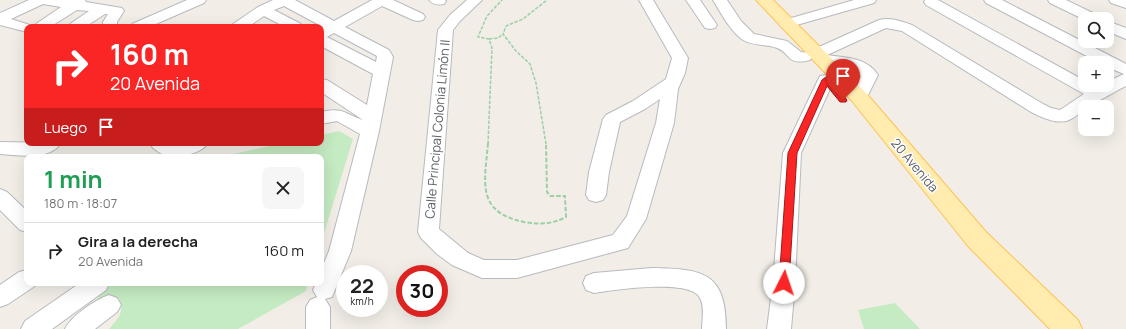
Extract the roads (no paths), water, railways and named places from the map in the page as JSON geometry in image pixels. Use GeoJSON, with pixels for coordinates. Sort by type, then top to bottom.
{"type":"FeatureCollection","features":[{"type":"Feature","properties":{"kind":"main road","name":"20 Avenida"},"geometry":{"type":"LineString","coordinates":[[751,0],[817,62],[859,97],[977,239],[1068,329]]}},
{"type":"Feature","properties":{"kind":"main road","name":"20 Avenida"},"geometry":{"type":"LineString","coordinates":[[764,0],[817,62],[961,242],[1048,329]]}},
{"type":"Feature","properties":{"kind":"street"},"geometry":{"type":"LineString","coordinates":[[0,19],[41,0],[78,2],[118,12],[110,24]]}},
{"type":"Feature","properties":{"kind":"street"},"geometry":{"type":"LineString","coordinates":[[144,24],[199,0]]}},
{"type":"Feature","properties":{"kind":"street"},"geometry":{"type":"LineString","coordinates":[[242,24],[263,10],[284,0],[335,26],[382,62]]}},
{"type":"Feature","properties":{"kind":"street"},"geometry":{"type":"LineString","coordinates":[[324,32],[382,0],[418,17]]}},
{"type":"Feature","properties":{"kind":"street","name":"Calle Principal Colonia Limón II"},"geometry":{"type":"LineString","coordinates":[[475,0],[455,18],[446,30],[428,232],[445,248],[460,259],[482,269],[517,269],[620,242],[636,219],[665,123],[670,89],[680,58],[646,0]]}},
{"type":"Feature","properties":{"kind":"street"},"geometry":{"type":"LineString","coordinates":[[693,0],[710,25]]}},
{"type":"Feature","properties":{"kind":"street","name":"20 Avenida"},"geometry":{"type":"LineString","coordinates":[[720,0],[736,24],[749,37],[766,42],[782,44],[796,57],[817,62]]}},
{"type":"Feature","properties":{"kind":"street"},"geometry":{"type":"LineString","coordinates":[[786,24],[835,4],[854,5],[869,0]]}},
{"type":"Feature","properties":{"kind":"street"},"geometry":{"type":"LineString","coordinates":[[991,0],[1126,70]]}},
{"type":"Feature","properties":{"kind":"street"},"geometry":{"type":"LineString","coordinates":[[1055,0],[1080,12]]}},
{"type":"Feature","properties":{"kind":"street"},"geometry":{"type":"LineString","coordinates":[[1116,0],[1126,4]]}},
{"type":"Feature","properties":{"kind":"street"},"geometry":{"type":"LineString","coordinates":[[45,24],[78,2]]}},
{"type":"Feature","properties":{"kind":"street"},"geometry":{"type":"LineString","coordinates":[[931,2],[1096,94]]}},
{"type":"Feature","properties":{"kind":"street"},"geometry":{"type":"LineString","coordinates":[[80,24],[102,9]]}},
{"type":"Feature","properties":{"kind":"street"},"geometry":{"type":"LineString","coordinates":[[263,10],[290,24]]}},
{"type":"Feature","properties":{"kind":"street"},"geometry":{"type":"LineString","coordinates":[[0,19],[24,27]]}},
{"type":"Feature","properties":{"kind":"street"},"geometry":{"type":"LineString","coordinates":[[779,329],[784,283],[792,153],[817,62],[884,23],[896,24],[907,28],[1047,113],[1063,116],[1096,94],[1126,79]]}},
{"type":"Feature","properties":{"kind":"street"},"geometry":{"type":"LineString","coordinates":[[1114,28],[1126,34]]}},
{"type":"Feature","properties":{"kind":"street"},"geometry":{"type":"LineString","coordinates":[[324,41],[382,62]]}},
{"type":"Feature","properties":{"kind":"street"},"geometry":{"type":"LineString","coordinates":[[320,309],[340,251],[371,124],[382,62]]}},
{"type":"Feature","properties":{"kind":"street"},"geometry":{"type":"LineString","coordinates":[[596,194],[599,172],[612,119],[639,105],[673,82]]}},
{"type":"Feature","properties":{"kind":"street"},"geometry":{"type":"LineString","coordinates":[[324,86],[371,124]]}},
{"type":"Feature","properties":{"kind":"street"},"geometry":{"type":"LineString","coordinates":[[324,117],[335,115],[371,124]]}},
{"type":"Feature","properties":{"kind":"street"},"geometry":{"type":"LineString","coordinates":[[167,151],[187,146]]}},
{"type":"Feature","properties":{"kind":"street"},"geometry":{"type":"LineString","coordinates":[[0,148],[46,150]]}},
{"type":"Feature","properties":{"kind":"street"},"geometry":{"type":"LineString","coordinates":[[0,197],[24,221]]}},
{"type":"Feature","properties":{"kind":"street"},"geometry":{"type":"LineString","coordinates":[[594,283],[637,278],[689,280],[706,287],[713,300],[714,329]]}},
{"type":"Feature","properties":{"kind":"street"},"geometry":{"type":"LineString","coordinates":[[0,297],[24,281]]}},
{"type":"Feature","properties":{"kind":"street"},"geometry":{"type":"LineString","coordinates":[[33,329],[94,286]]}},
{"type":"Feature","properties":{"kind":"street"},"geometry":{"type":"LineString","coordinates":[[77,329],[110,305]]}}]}
